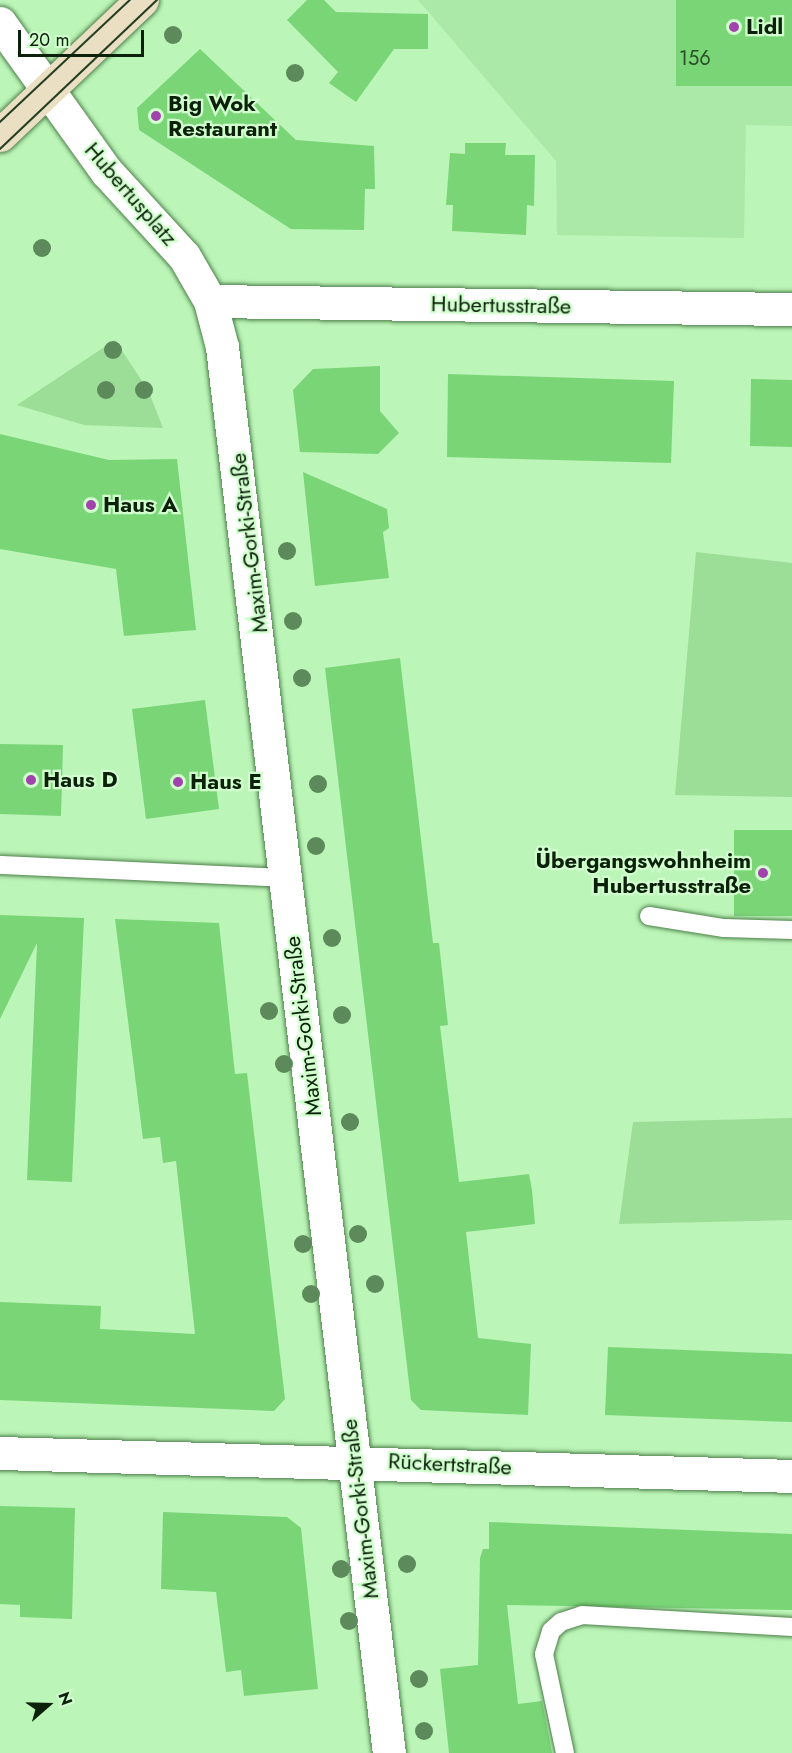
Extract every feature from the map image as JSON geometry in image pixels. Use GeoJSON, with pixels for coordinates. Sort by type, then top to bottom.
{"type":"FeatureCollection","features":[{"type":"Feature","properties":{"kind":"main road"},"geometry":{"type":"LineString","coordinates":[[0,135],[142,0]]}},
{"type":"Feature","properties":{"kind":"street","name":"Hubertusplatz"},"geometry":{"type":"LineString","coordinates":[[0,23],[106,171],[184,256],[210,301]]}},
{"type":"Feature","properties":{"kind":"street","name":"Hubertusstraße"},"geometry":{"type":"LineString","coordinates":[[210,301],[792,309]]}},
{"type":"Feature","properties":{"kind":"street","name":"Maxim-Gorki-Straße"},"geometry":{"type":"LineString","coordinates":[[210,301],[236,437],[388,1753]]}},
{"type":"Feature","properties":{"kind":"street","name":"Rückertstraße"},"geometry":{"type":"LineString","coordinates":[[0,1453],[354,1460],[792,1476]]}},
{"type":"Feature","properties":{"kind":"lane"},"geometry":{"type":"LineString","coordinates":[[0,865],[286,878]]}},
{"type":"Feature","properties":{"kind":"lane"},"geometry":{"type":"LineString","coordinates":[[649,916],[724,928],[792,930]]}},
{"type":"Feature","properties":{"kind":"lane"},"geometry":{"type":"LineString","coordinates":[[565,1753],[544,1654],[550,1631],[561,1622],[582,1615],[792,1627]]}},
{"type":"Feature","properties":{"kind":"shaded area"},"geometry":{"type":"Polygon","coordinates":[[[418,0],[792,0],[792,126],[746,125],[744,238],[557,235],[556,161],[418,0]]]}},
{"type":"Feature","properties":{"kind":"shaded area"},"geometry":{"type":"Polygon","coordinates":[[[115,340],[148,390],[163,428],[84,425],[17,405],[115,340]]]}},
{"type":"Feature","properties":{"kind":"shaded area"},"geometry":{"type":"Polygon","coordinates":[[[696,552],[792,563],[792,797],[675,795],[696,552]]]}},
{"type":"Feature","properties":{"kind":"shaded area"},"geometry":{"type":"Polygon","coordinates":[[[792,1118],[792,1220],[619,1224],[633,1122],[792,1118]]]}},
{"type":"Feature","properties":{"kind":"building"},"geometry":{"type":"Polygon","coordinates":[[[307,0],[324,0],[336,12],[428,14],[428,49],[394,49],[356,102],[329,83],[338,72],[287,20],[307,0]]]}},
{"type":"Feature","properties":{"kind":"building","name":"Lidl"},"geometry":{"type":"Polygon","coordinates":[[[676,0],[792,0],[792,86],[676,86],[676,0]]]}},
{"type":"Feature","properties":{"kind":"building"},"geometry":{"type":"Polygon","coordinates":[[[200,49],[296,140],[374,146],[375,189],[365,189],[364,230],[291,229],[139,130],[137,108],[200,49]]]}},
{"type":"Feature","properties":{"kind":"building"},"geometry":{"type":"Polygon","coordinates":[[[465,143],[506,143],[505,155],[535,155],[534,206],[527,205],[526,235],[452,231],[453,205],[446,205],[450,153],[465,154],[465,143]]]}},
{"type":"Feature","properties":{"kind":"building"},"geometry":{"type":"Polygon","coordinates":[[[380,366],[380,411],[399,433],[378,454],[300,452],[293,390],[313,369],[380,366]]]}},
{"type":"Feature","properties":{"kind":"building"},"geometry":{"type":"Polygon","coordinates":[[[448,374],[674,381],[671,463],[447,457],[448,374]]]}},
{"type":"Feature","properties":{"kind":"building"},"geometry":{"type":"Polygon","coordinates":[[[751,379],[792,380],[792,447],[750,446],[751,379]]]}},
{"type":"Feature","properties":{"kind":"building","name":"Haus A"},"geometry":{"type":"Polygon","coordinates":[[[0,434],[109,460],[177,459],[196,630],[124,636],[116,569],[0,549],[0,434]]]}},
{"type":"Feature","properties":{"kind":"building"},"geometry":{"type":"Polygon","coordinates":[[[303,472],[387,509],[389,528],[383,532],[389,578],[315,586],[303,472]]]}},
{"type":"Feature","properties":{"kind":"building"},"geometry":{"type":"Polygon","coordinates":[[[400,658],[433,943],[439,943],[448,1025],[440,1026],[459,1182],[529,1174],[532,1190],[535,1224],[466,1232],[478,1338],[531,1344],[528,1415],[421,1410],[411,1400],[325,668],[400,658]]]}},
{"type":"Feature","properties":{"kind":"building","name":"Haus E"},"geometry":{"type":"Polygon","coordinates":[[[205,700],[219,809],[146,819],[132,709],[205,700]]]}},
{"type":"Feature","properties":{"kind":"building","name":"Haus D"},"geometry":{"type":"Polygon","coordinates":[[[0,744],[63,745],[61,816],[0,814],[0,744]]]}},
{"type":"Feature","properties":{"kind":"building","name":"Übergangswohnheim Hubertusstraße"},"geometry":{"type":"Polygon","coordinates":[[[734,830],[792,830],[792,916],[734,916],[734,830]]]}},
{"type":"Feature","properties":{"kind":"building"},"geometry":{"type":"Polygon","coordinates":[[[0,915],[84,918],[72,1182],[27,1180],[37,943],[0,1019],[0,915]]]}},
{"type":"Feature","properties":{"kind":"building"},"geometry":{"type":"Polygon","coordinates":[[[115,919],[219,923],[235,1074],[247,1073],[285,1399],[274,1411],[0,1400],[0,1302],[101,1306],[100,1329],[195,1334],[176,1161],[163,1163],[160,1137],[143,1139],[115,919]]]}},
{"type":"Feature","properties":{"kind":"building"},"geometry":{"type":"Polygon","coordinates":[[[608,1347],[792,1354],[792,1422],[605,1415],[608,1347]]]}},
{"type":"Feature","properties":{"kind":"building"},"geometry":{"type":"Polygon","coordinates":[[[0,1506],[75,1508],[72,1619],[20,1617],[20,1605],[0,1604],[0,1506]]]}},
{"type":"Feature","properties":{"kind":"building"},"geometry":{"type":"Polygon","coordinates":[[[163,1512],[287,1517],[301,1528],[318,1689],[244,1696],[241,1670],[226,1672],[216,1592],[161,1589],[163,1512]]]}},
{"type":"Feature","properties":{"kind":"building"},"geometry":{"type":"Polygon","coordinates":[[[489,1522],[792,1534],[792,1610],[507,1605],[518,1704],[542,1701],[552,1753],[449,1753],[440,1669],[478,1665],[480,1558],[483,1549],[489,1549],[489,1522]]]}},
{"type":"Feature","properties":{"kind":"tram line"},"geometry":{"type":"LineString","coordinates":[[0,122],[130,0]]}},
{"type":"Feature","properties":{"kind":"tram line"},"geometry":{"type":"LineString","coordinates":[[0,149],[157,0]]}},
{"type":"Feature","properties":{"kind":"place","name":"Lidl"},"geometry":{"type":"Point","coordinates":[734,27]}},
{"type":"Feature","properties":{"kind":"place","name":"Big Wok Restaurant"},"geometry":{"type":"Point","coordinates":[156,116]}},
{"type":"Feature","properties":{"kind":"place","name":"Haus A"},"geometry":{"type":"Point","coordinates":[91,505]}},
{"type":"Feature","properties":{"kind":"place","name":"Haus D"},"geometry":{"type":"Point","coordinates":[31,780]}},
{"type":"Feature","properties":{"kind":"place","name":"Haus E"},"geometry":{"type":"Point","coordinates":[178,782]}},
{"type":"Feature","properties":{"kind":"place","name":"Übergangswohnheim Hubertusstraße"},"geometry":{"type":"Point","coordinates":[763,873]}}]}
